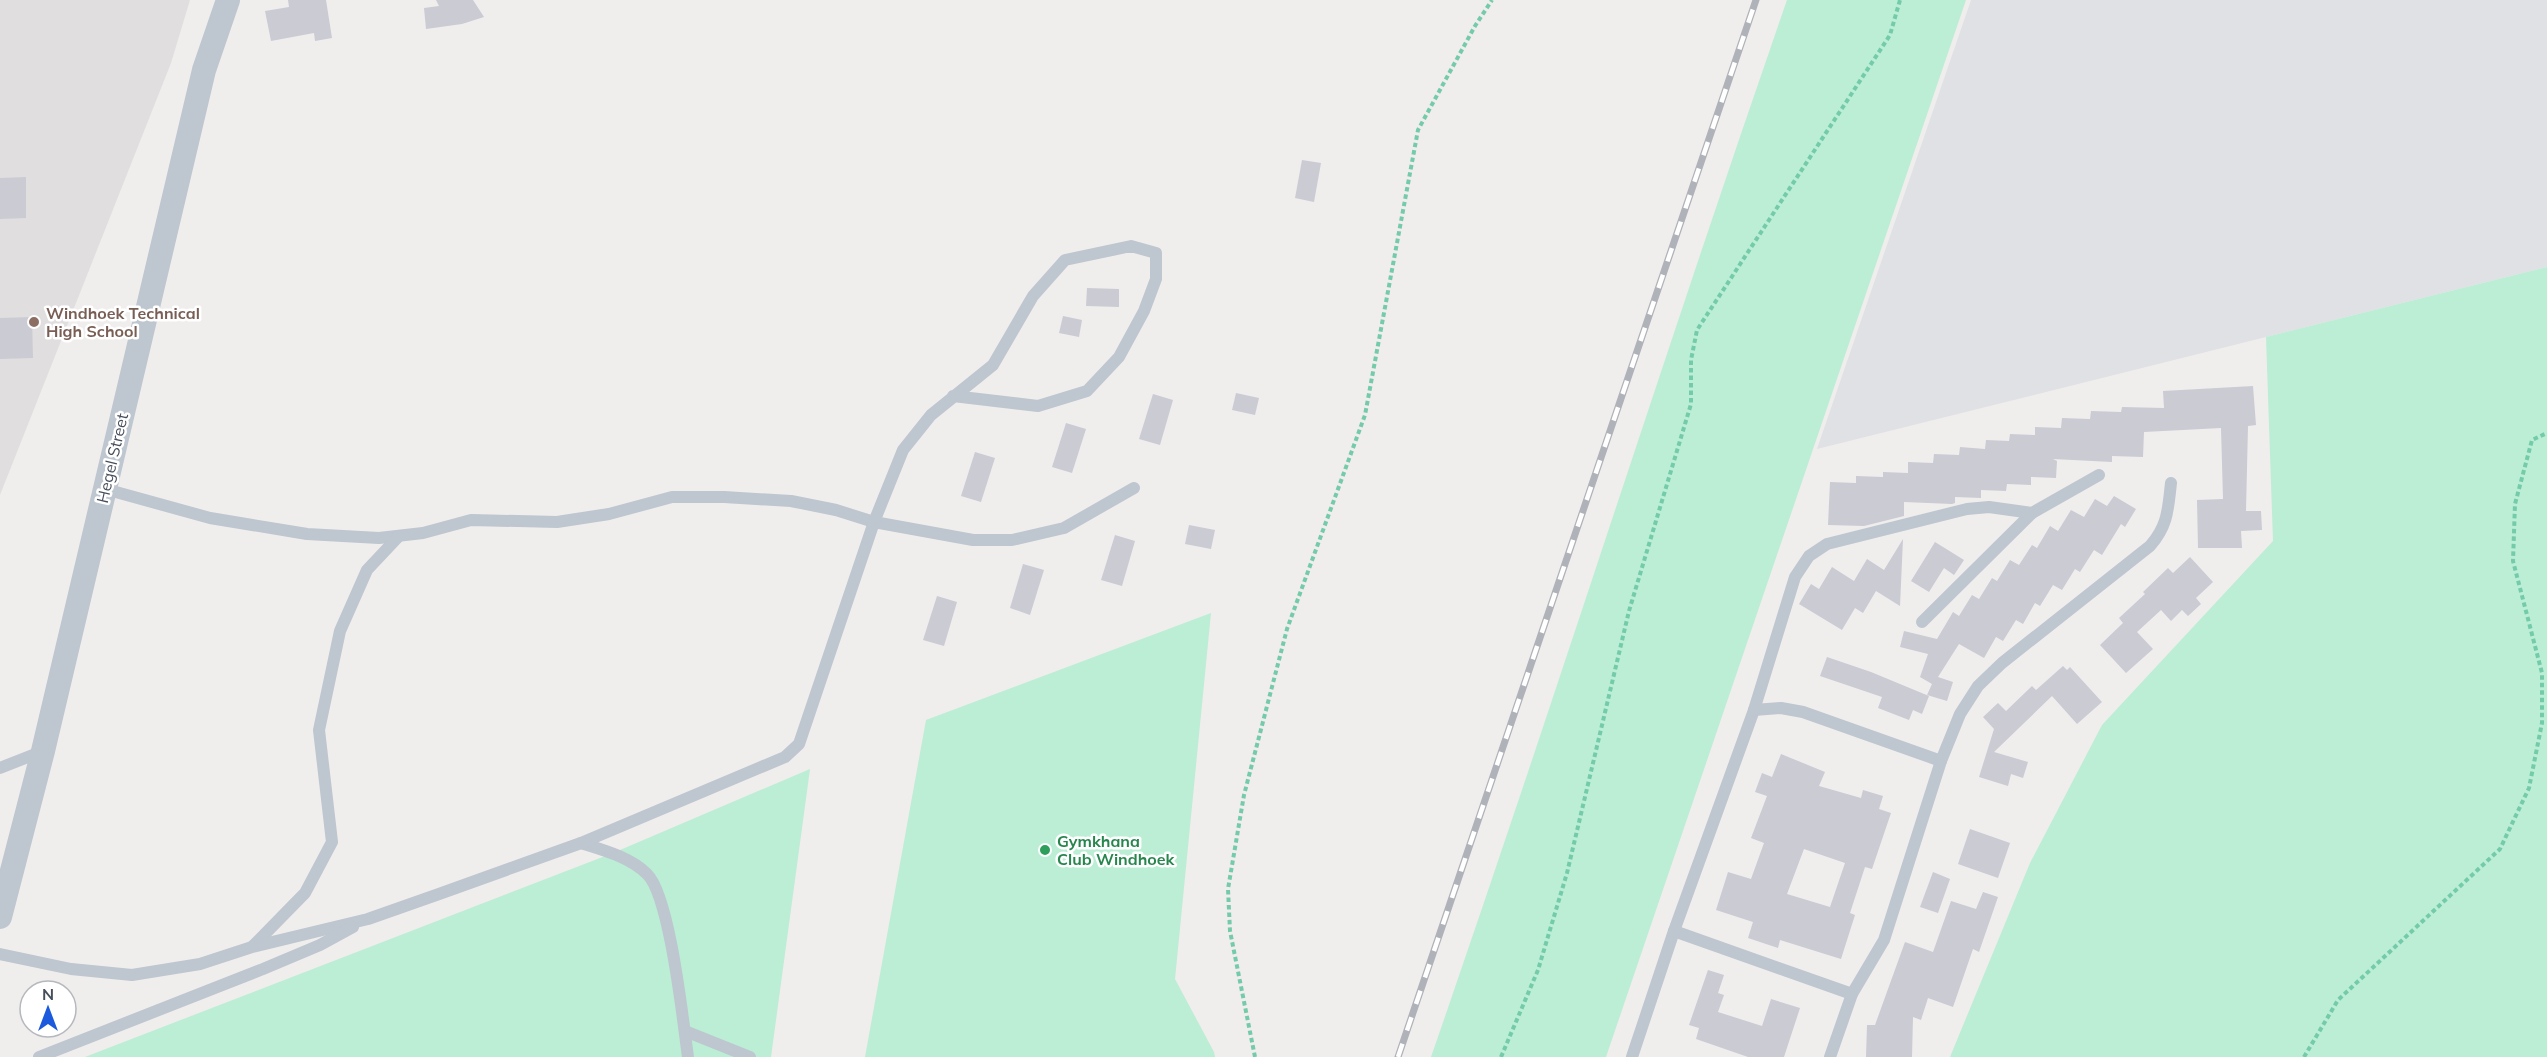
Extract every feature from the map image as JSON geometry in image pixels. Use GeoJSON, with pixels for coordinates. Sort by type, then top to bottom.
{"type":"FeatureCollection","features":[{"type":"Feature","properties":{"kind":"street","name":"Hegel Street"},"geometry":{"type":"LineString","coordinates":[[0,917],[43,751],[204,70],[228,0]]}},
{"type":"Feature","properties":{"kind":"lane"},"geometry":{"type":"LineString","coordinates":[[0,954],[71,969],[132,975],[200,964],[252,947],[368,919],[581,843],[785,757],[799,744],[874,522],[903,450],[931,415],[953,396],[993,365],[1033,296],[1065,260],[1131,246],[1156,253],[1156,279],[1144,312],[1119,357],[1087,391],[1038,406],[953,396]]}},
{"type":"Feature","properties":{"kind":"lane"},"geometry":{"type":"LineString","coordinates":[[1922,622],[2032,513],[2098,475]]}},
{"type":"Feature","properties":{"kind":"lane"},"geometry":{"type":"LineString","coordinates":[[1830,1057],[1852,994],[1884,940],[1941,760],[1960,714],[1978,686],[2002,663],[2150,546],[2162,532],[2168,512],[2171,483]]}},
{"type":"Feature","properties":{"kind":"lane"},"geometry":{"type":"LineString","coordinates":[[105,489],[210,518],[307,534],[380,538],[423,533],[471,520],[557,522],[609,514],[672,497],[791,501],[836,510],[874,522],[973,540],[1012,540],[1065,528],[1134,488]]}},
{"type":"Feature","properties":{"kind":"lane"},"geometry":{"type":"LineString","coordinates":[[1632,1057],[1674,931],[1754,710],[1795,578],[1809,556],[1820,547],[1967,509],[1989,507],[2032,513]]}},
{"type":"Feature","properties":{"kind":"lane"},"geometry":{"type":"LineString","coordinates":[[252,947],[305,893],[332,842],[319,730],[340,631],[367,570],[399,536]]}},
{"type":"Feature","properties":{"kind":"lane"},"geometry":{"type":"LineString","coordinates":[[1754,710],[1781,708],[1803,712],[1941,760]]}},
{"type":"Feature","properties":{"kind":"lane"},"geometry":{"type":"LineString","coordinates":[[0,768],[43,751]]}},
{"type":"Feature","properties":{"kind":"lane"},"geometry":{"type":"LineString","coordinates":[[581,843],[613,853],[648,874],[658,892],[668,929],[688,1057]]}},
{"type":"Feature","properties":{"kind":"lane"},"geometry":{"type":"LineString","coordinates":[[39,1057],[310,950],[368,919]]}},
{"type":"Feature","properties":{"kind":"lane"},"geometry":{"type":"LineString","coordinates":[[1674,931],[1852,994]]}},
{"type":"Feature","properties":{"kind":"lane"},"geometry":{"type":"LineString","coordinates":[[685,1031],[750,1057]]}},
{"type":"Feature","properties":{"kind":"path"},"geometry":{"type":"LineString","coordinates":[[1255,1057],[1229,921],[1228,889],[1244,795],[1287,629],[1365,415],[1418,130],[1475,26],[1492,0]]}},
{"type":"Feature","properties":{"kind":"path"},"geometry":{"type":"LineString","coordinates":[[1501,1057],[1538,970],[1567,873],[1629,611],[1691,404],[1691,360],[1697,330],[1890,35],[1900,0]]}},
{"type":"Feature","properties":{"kind":"path"},"geometry":{"type":"LineString","coordinates":[[2304,1057],[2338,1000],[2500,849],[2529,788],[2542,723],[2542,673],[2513,561],[2515,504],[2532,440],[2547,434]]}},
{"type":"Feature","properties":{"kind":"shaded area","name":"Windhoek Technical High School"},"geometry":{"type":"Polygon","coordinates":[[[0,0],[190,0],[171,63],[0,495],[0,0]]]}},
{"type":"Feature","properties":{"kind":"shaded area"},"geometry":{"type":"Polygon","coordinates":[[[1971,0],[2547,0],[2547,267],[1817,449],[1971,0]]]}},
{"type":"Feature","properties":{"kind":"green space"},"geometry":{"type":"Polygon","coordinates":[[[1787,0],[1966,0],[1606,1057],[1431,1057],[1697,264],[1787,0]]]}},
{"type":"Feature","properties":{"kind":"green space"},"geometry":{"type":"Polygon","coordinates":[[[2547,267],[2547,1057],[1950,1057],[2030,863],[2102,725],[2273,541],[2266,337],[2547,267]]]}},
{"type":"Feature","properties":{"kind":"green space","name":"Gymkhana Club Windhoek"},"geometry":{"type":"Polygon","coordinates":[[[1211,613],[1175,979],[1215,1057],[865,1057],[926,720],[1211,613]]]}},
{"type":"Feature","properties":{"kind":"green space"},"geometry":{"type":"Polygon","coordinates":[[[810,769],[771,1057],[85,1057],[613,853],[810,769]]]}},
{"type":"Feature","properties":{"kind":"building"},"geometry":{"type":"Polygon","coordinates":[[[288,0],[326,0],[332,38],[315,41],[314,33],[271,41],[265,11],[289,7],[288,0]]]}},
{"type":"Feature","properties":{"kind":"building"},"geometry":{"type":"Polygon","coordinates":[[[436,0],[473,0],[484,17],[462,24],[426,29],[424,8],[439,6],[436,0]]]}},
{"type":"Feature","properties":{"kind":"building"},"geometry":{"type":"Polygon","coordinates":[[[1302,160],[1321,163],[1314,202],[1295,198],[1302,160]]]}},
{"type":"Feature","properties":{"kind":"building"},"geometry":{"type":"Polygon","coordinates":[[[26,177],[26,218],[0,219],[0,178],[26,177]]]}},
{"type":"Feature","properties":{"kind":"building"},"geometry":{"type":"Polygon","coordinates":[[[1087,288],[1119,289],[1119,307],[1086,306],[1087,288]]]}},
{"type":"Feature","properties":{"kind":"building"},"geometry":{"type":"Polygon","coordinates":[[[1063,316],[1082,320],[1079,337],[1059,333],[1063,316]]]}},
{"type":"Feature","properties":{"kind":"building"},"geometry":{"type":"Polygon","coordinates":[[[32,317],[33,358],[0,359],[0,318],[32,317]]]}},
{"type":"Feature","properties":{"kind":"building"},"geometry":{"type":"Polygon","coordinates":[[[2253,386],[2256,425],[2248,426],[2246,511],[2261,511],[2262,530],[2241,531],[2242,548],[2198,548],[2197,500],[2223,499],[2221,428],[2144,432],[2143,457],[2112,456],[2112,462],[2053,459],[2057,461],[2056,478],[2031,477],[2031,485],[2007,484],[2006,491],[1981,490],[1981,498],[1955,497],[1955,503],[1952,504],[1904,502],[1904,516],[1864,526],[1828,525],[1830,482],[1856,483],[1856,476],[1883,477],[1883,472],[1908,473],[1908,462],[1933,463],[1934,454],[1959,455],[1960,447],[1985,449],[1986,440],[2009,441],[2010,434],[2035,435],[2035,427],[2061,428],[2062,418],[2090,419],[2091,411],[2121,412],[2122,407],[2164,408],[2163,391],[2253,386]]]}},
{"type":"Feature","properties":{"kind":"building"},"geometry":{"type":"Polygon","coordinates":[[[1236,393],[1259,398],[1255,415],[1232,410],[1236,393]]]}},
{"type":"Feature","properties":{"kind":"building"},"geometry":{"type":"Polygon","coordinates":[[[1153,394],[1173,400],[1160,445],[1139,439],[1153,394]]]}},
{"type":"Feature","properties":{"kind":"building"},"geometry":{"type":"Polygon","coordinates":[[[1066,423],[1086,429],[1072,473],[1052,467],[1066,423]]]}},
{"type":"Feature","properties":{"kind":"building"},"geometry":{"type":"Polygon","coordinates":[[[975,452],[995,458],[981,502],[961,496],[975,452]]]}},
{"type":"Feature","properties":{"kind":"building"},"geometry":{"type":"Polygon","coordinates":[[[2114,496],[2136,509],[2125,527],[2121,524],[2102,555],[2094,550],[2080,572],[2075,569],[2062,590],[2053,585],[2040,606],[2035,603],[2023,624],[2016,620],[2003,641],[1996,637],[1984,658],[1959,644],[1938,677],[1953,682],[1947,701],[1927,695],[1932,684],[1920,677],[1928,654],[1900,647],[1904,631],[1937,639],[1953,612],[1959,616],[1972,595],[1979,599],[1992,578],[1997,581],[2010,560],[2019,565],[2032,545],[2037,548],[2050,526],[2058,531],[2071,510],[2084,517],[2095,499],[2107,506],[2114,496]]]}},
{"type":"Feature","properties":{"kind":"building"},"geometry":{"type":"Polygon","coordinates":[[[1189,525],[1215,530],[1211,549],[1185,544],[1189,525]]]}},
{"type":"Feature","properties":{"kind":"building"},"geometry":{"type":"Polygon","coordinates":[[[1115,535],[1135,541],[1122,586],[1101,580],[1115,535]]]}},
{"type":"Feature","properties":{"kind":"building"},"geometry":{"type":"Polygon","coordinates":[[[1903,539],[1900,606],[1876,591],[1863,613],[1855,608],[1842,630],[1799,604],[1811,584],[1819,589],[1832,567],[1854,581],[1867,559],[1884,570],[1903,539]]]}},
{"type":"Feature","properties":{"kind":"building"},"geometry":{"type":"Polygon","coordinates":[[[1935,542],[1964,560],[1954,575],[1944,568],[1929,592],[1911,581],[1935,542]]]}},
{"type":"Feature","properties":{"kind":"building"},"geometry":{"type":"Polygon","coordinates":[[[2190,557],[2213,582],[2196,598],[2201,604],[2188,616],[2182,610],[2171,621],[2161,610],[2137,632],[2153,649],[2126,673],[2100,645],[2123,623],[2119,618],[2145,594],[2143,592],[2168,568],[2173,573],[2190,557]]]}},
{"type":"Feature","properties":{"kind":"building"},"geometry":{"type":"Polygon","coordinates":[[[1023,564],[1044,570],[1030,615],[1010,608],[1023,564]]]}},
{"type":"Feature","properties":{"kind":"building"},"geometry":{"type":"Polygon","coordinates":[[[937,596],[957,602],[944,646],[923,640],[937,596]]]}},
{"type":"Feature","properties":{"kind":"building"},"geometry":{"type":"Polygon","coordinates":[[[1827,657],[1929,696],[1922,714],[1913,710],[1909,720],[1878,708],[1882,697],[1820,676],[1827,657]]]}},
{"type":"Feature","properties":{"kind":"building"},"geometry":{"type":"Polygon","coordinates":[[[2063,666],[2067,670],[2070,667],[2102,702],[2077,724],[2052,696],[1994,752],[2028,762],[2023,778],[2011,774],[2008,786],[1979,777],[1994,729],[1983,717],[1998,703],[2006,711],[2032,686],[2036,690],[2063,666]]]}},
{"type":"Feature","properties":{"kind":"building"},"geometry":{"type":"Polygon","coordinates":[[[1781,754],[1825,772],[1819,786],[1861,798],[1863,790],[1883,796],[1879,809],[1891,813],[1872,869],[1865,867],[1850,913],[1855,915],[1841,959],[1780,940],[1778,948],[1748,938],[1753,922],[1716,910],[1728,872],[1751,879],[1764,843],[1751,838],[1767,796],[1755,792],[1762,773],[1772,777],[1781,754]],[[1804,849],[1787,894],[1830,907],[1845,863],[1804,849]]]}},
{"type":"Feature","properties":{"kind":"building"},"geometry":{"type":"Polygon","coordinates":[[[1970,829],[2010,843],[1998,878],[1958,864],[1970,829]]]}},
{"type":"Feature","properties":{"kind":"building"},"geometry":{"type":"Polygon","coordinates":[[[1933,872],[1950,879],[1938,913],[1920,907],[1933,872]]]}},
{"type":"Feature","properties":{"kind":"building"},"geometry":{"type":"Polygon","coordinates":[[[1983,892],[1998,897],[1979,952],[1973,949],[1953,1007],[1928,998],[1921,1020],[1913,1017],[1912,1057],[1866,1057],[1867,1025],[1875,1025],[1905,942],[1933,952],[1951,901],[1976,909],[1983,892]]]}},
{"type":"Feature","properties":{"kind":"building"},"geometry":{"type":"Polygon","coordinates":[[[1708,970],[1724,975],[1718,993],[1724,995],[1718,1012],[1762,1026],[1771,999],[1800,1008],[1784,1057],[1748,1057],[1696,1039],[1699,1028],[1689,1025],[1708,970]]]}},
{"type":"Feature","properties":{"kind":"railway"},"geometry":{"type":"LineString","coordinates":[[1398,1057],[1756,0]]}},
{"type":"Feature","properties":{"kind":"place","name":"Windhoek Technical High School"},"geometry":{"type":"Point","coordinates":[34,322]}},
{"type":"Feature","properties":{"kind":"place","name":"Gymkhana Club Windhoek"},"geometry":{"type":"Point","coordinates":[1045,850]}}]}
